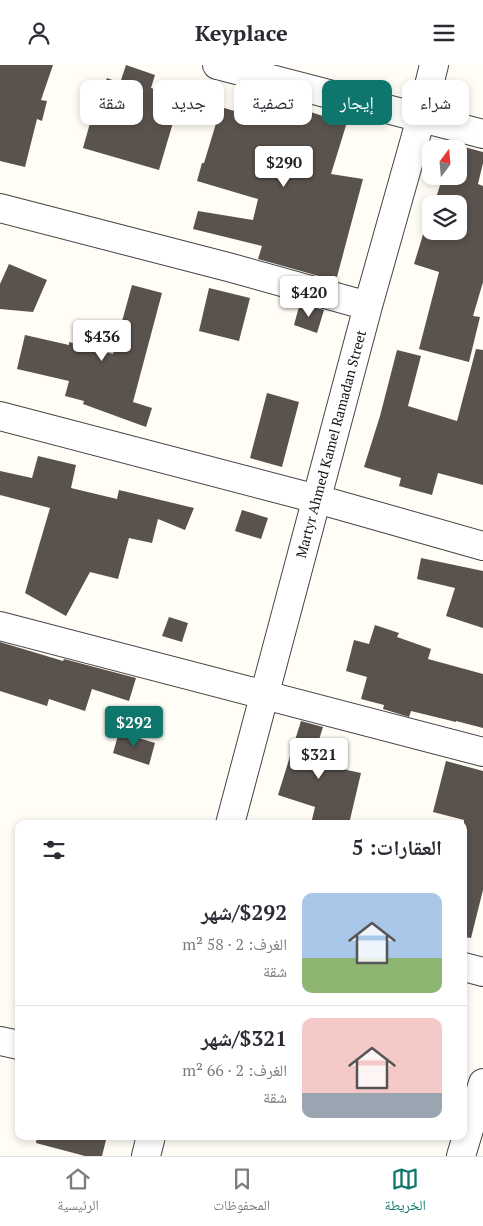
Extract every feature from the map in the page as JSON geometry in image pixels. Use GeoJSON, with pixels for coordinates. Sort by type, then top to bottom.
{"type":"FeatureCollection","features":[{"type":"Feature","properties":{"kind":"street"},"geometry":{"type":"LineString","coordinates":[[217,65],[402,113]]}},
{"type":"Feature","properties":{"kind":"street","name":"Martyr Ahmed Kamel Ramadan Street"},"geometry":{"type":"LineString","coordinates":[[431,80],[434,65]]}},
{"type":"Feature","properties":{"kind":"street","name":"Martyr Ahmed Kamel Ramadan Street"},"geometry":{"type":"LineString","coordinates":[[231,820],[368,307],[420,125]]}},
{"type":"Feature","properties":{"kind":"street"},"geometry":{"type":"LineString","coordinates":[[449,125],[483,134]]}},
{"type":"Feature","properties":{"kind":"street"},"geometry":{"type":"LineString","coordinates":[[0,208],[219,264],[368,307]]}},
{"type":"Feature","properties":{"kind":"street"},"geometry":{"type":"LineString","coordinates":[[0,416],[316,499],[483,547]]}},
{"type":"Feature","properties":{"kind":"street"},"geometry":{"type":"LineString","coordinates":[[0,626],[483,752]]}},
{"type":"Feature","properties":{"kind":"street"},"geometry":{"type":"LineString","coordinates":[[467,968],[483,972]]}},
{"type":"Feature","properties":{"kind":"street"},"geometry":{"type":"LineString","coordinates":[[0,1041],[15,1044]]}},
{"type":"Feature","properties":{"kind":"street"},"geometry":{"type":"LineString","coordinates":[[467,1136],[483,1083]]}},
{"type":"Feature","properties":{"kind":"street"},"geometry":{"type":"LineString","coordinates":[[146,1156],[150,1140]]}},
{"type":"Feature","properties":{"kind":"street"},"geometry":{"type":"LineString","coordinates":[[461,1156],[466,1140]]}},
{"type":"Feature","properties":{"kind":"building"},"geometry":{"type":"Polygon","coordinates":[[[0,65],[53,65],[41,100],[47,101],[42,121],[37,119],[25,167],[0,161],[0,65]]]}},
{"type":"Feature","properties":{"kind":"building"},"geometry":{"type":"Polygon","coordinates":[[[126,65],[155,75],[151,88],[153,89],[153,125],[172,125],[159,170],[83,148],[89,125],[143,125],[143,80],[121,80],[126,65]]]}},
{"type":"Feature","properties":{"kind":"building"},"geometry":{"type":"Polygon","coordinates":[[[224,108],[234,111],[234,125],[312,125],[312,112],[322,116],[322,125],[346,125],[331,174],[363,179],[337,277],[334,276],[333,280],[258,259],[262,246],[193,229],[198,211],[253,220],[258,199],[197,181],[202,163],[204,163],[216,125],[224,125],[224,108]]]}},
{"type":"Feature","properties":{"kind":"building"},"geometry":{"type":"Polygon","coordinates":[[[468,148],[483,152],[483,163],[478,184],[483,186],[483,282],[473,316],[480,317],[469,362],[419,349],[439,272],[414,264],[422,238],[422,240],[467,240],[467,195],[437,195],[440,185],[468,185],[468,148]]]}},
{"type":"Feature","properties":{"kind":"building"},"geometry":{"type":"Polygon","coordinates":[[[9,264],[47,280],[33,312],[0,309],[0,284],[9,264]]]}},
{"type":"Feature","properties":{"kind":"building"},"geometry":{"type":"Polygon","coordinates":[[[132,285],[162,293],[133,402],[152,408],[146,427],[83,404],[84,401],[65,396],[69,381],[17,369],[25,335],[69,345],[69,342],[113,354],[132,285]]]}},
{"type":"Feature","properties":{"kind":"building"},"geometry":{"type":"Polygon","coordinates":[[[209,288],[250,298],[239,341],[199,331],[209,288]]]}},
{"type":"Feature","properties":{"kind":"building"},"geometry":{"type":"Polygon","coordinates":[[[300,303],[324,310],[317,333],[294,325],[300,303]]]}},
{"type":"Feature","properties":{"kind":"building"},"geometry":{"type":"Polygon","coordinates":[[[476,349],[483,350],[483,485],[438,473],[432,495],[399,486],[401,478],[364,467],[380,416],[397,350],[421,356],[408,406],[457,421],[476,349]]]}},
{"type":"Feature","properties":{"kind":"building"},"geometry":{"type":"Polygon","coordinates":[[[267,393],[299,402],[282,467],[250,458],[267,393]]]}},
{"type":"Feature","properties":{"kind":"building"},"geometry":{"type":"Polygon","coordinates":[[[38,456],[76,465],[71,488],[117,499],[119,490],[194,508],[185,530],[158,519],[152,543],[129,538],[118,579],[90,572],[66,616],[25,593],[50,508],[0,495],[0,471],[32,478],[38,456]]]}},
{"type":"Feature","properties":{"kind":"building"},"geometry":{"type":"Polygon","coordinates":[[[242,510],[268,518],[261,539],[235,531],[242,510]]]}},
{"type":"Feature","properties":{"kind":"building"},"geometry":{"type":"Polygon","coordinates":[[[421,558],[483,571],[483,628],[446,616],[455,588],[417,579],[421,558]]]}},
{"type":"Feature","properties":{"kind":"building"},"geometry":{"type":"Polygon","coordinates":[[[169,617],[188,623],[182,642],[162,636],[169,617]]]}},
{"type":"Feature","properties":{"kind":"building"},"geometry":{"type":"Polygon","coordinates":[[[375,625],[399,633],[397,637],[431,649],[428,659],[483,674],[483,728],[411,711],[409,717],[383,709],[384,705],[361,699],[367,677],[346,671],[354,640],[369,644],[375,625]]]}},
{"type":"Feature","properties":{"kind":"building"},"geometry":{"type":"Polygon","coordinates":[[[0,642],[63,661],[64,659],[136,678],[129,701],[92,689],[85,711],[49,699],[47,706],[0,691],[0,642]]]}},
{"type":"Feature","properties":{"kind":"building"},"geometry":{"type":"Polygon","coordinates":[[[301,721],[323,727],[317,746],[329,749],[324,765],[361,773],[350,820],[312,820],[315,807],[278,795],[301,721]]]}},
{"type":"Feature","properties":{"kind":"building"},"geometry":{"type":"Polygon","coordinates":[[[119,732],[155,743],[149,765],[113,753],[119,732]]]}},
{"type":"Feature","properties":{"kind":"building"},"geometry":{"type":"Polygon","coordinates":[[[446,761],[483,771],[483,890],[471,938],[467,937],[467,820],[433,812],[446,761]]]}},
{"type":"Feature","properties":{"kind":"building"},"geometry":{"type":"Polygon","coordinates":[[[36,1140],[106,1140],[102,1156],[85,1156],[36,1143],[36,1140]]]}}]}
